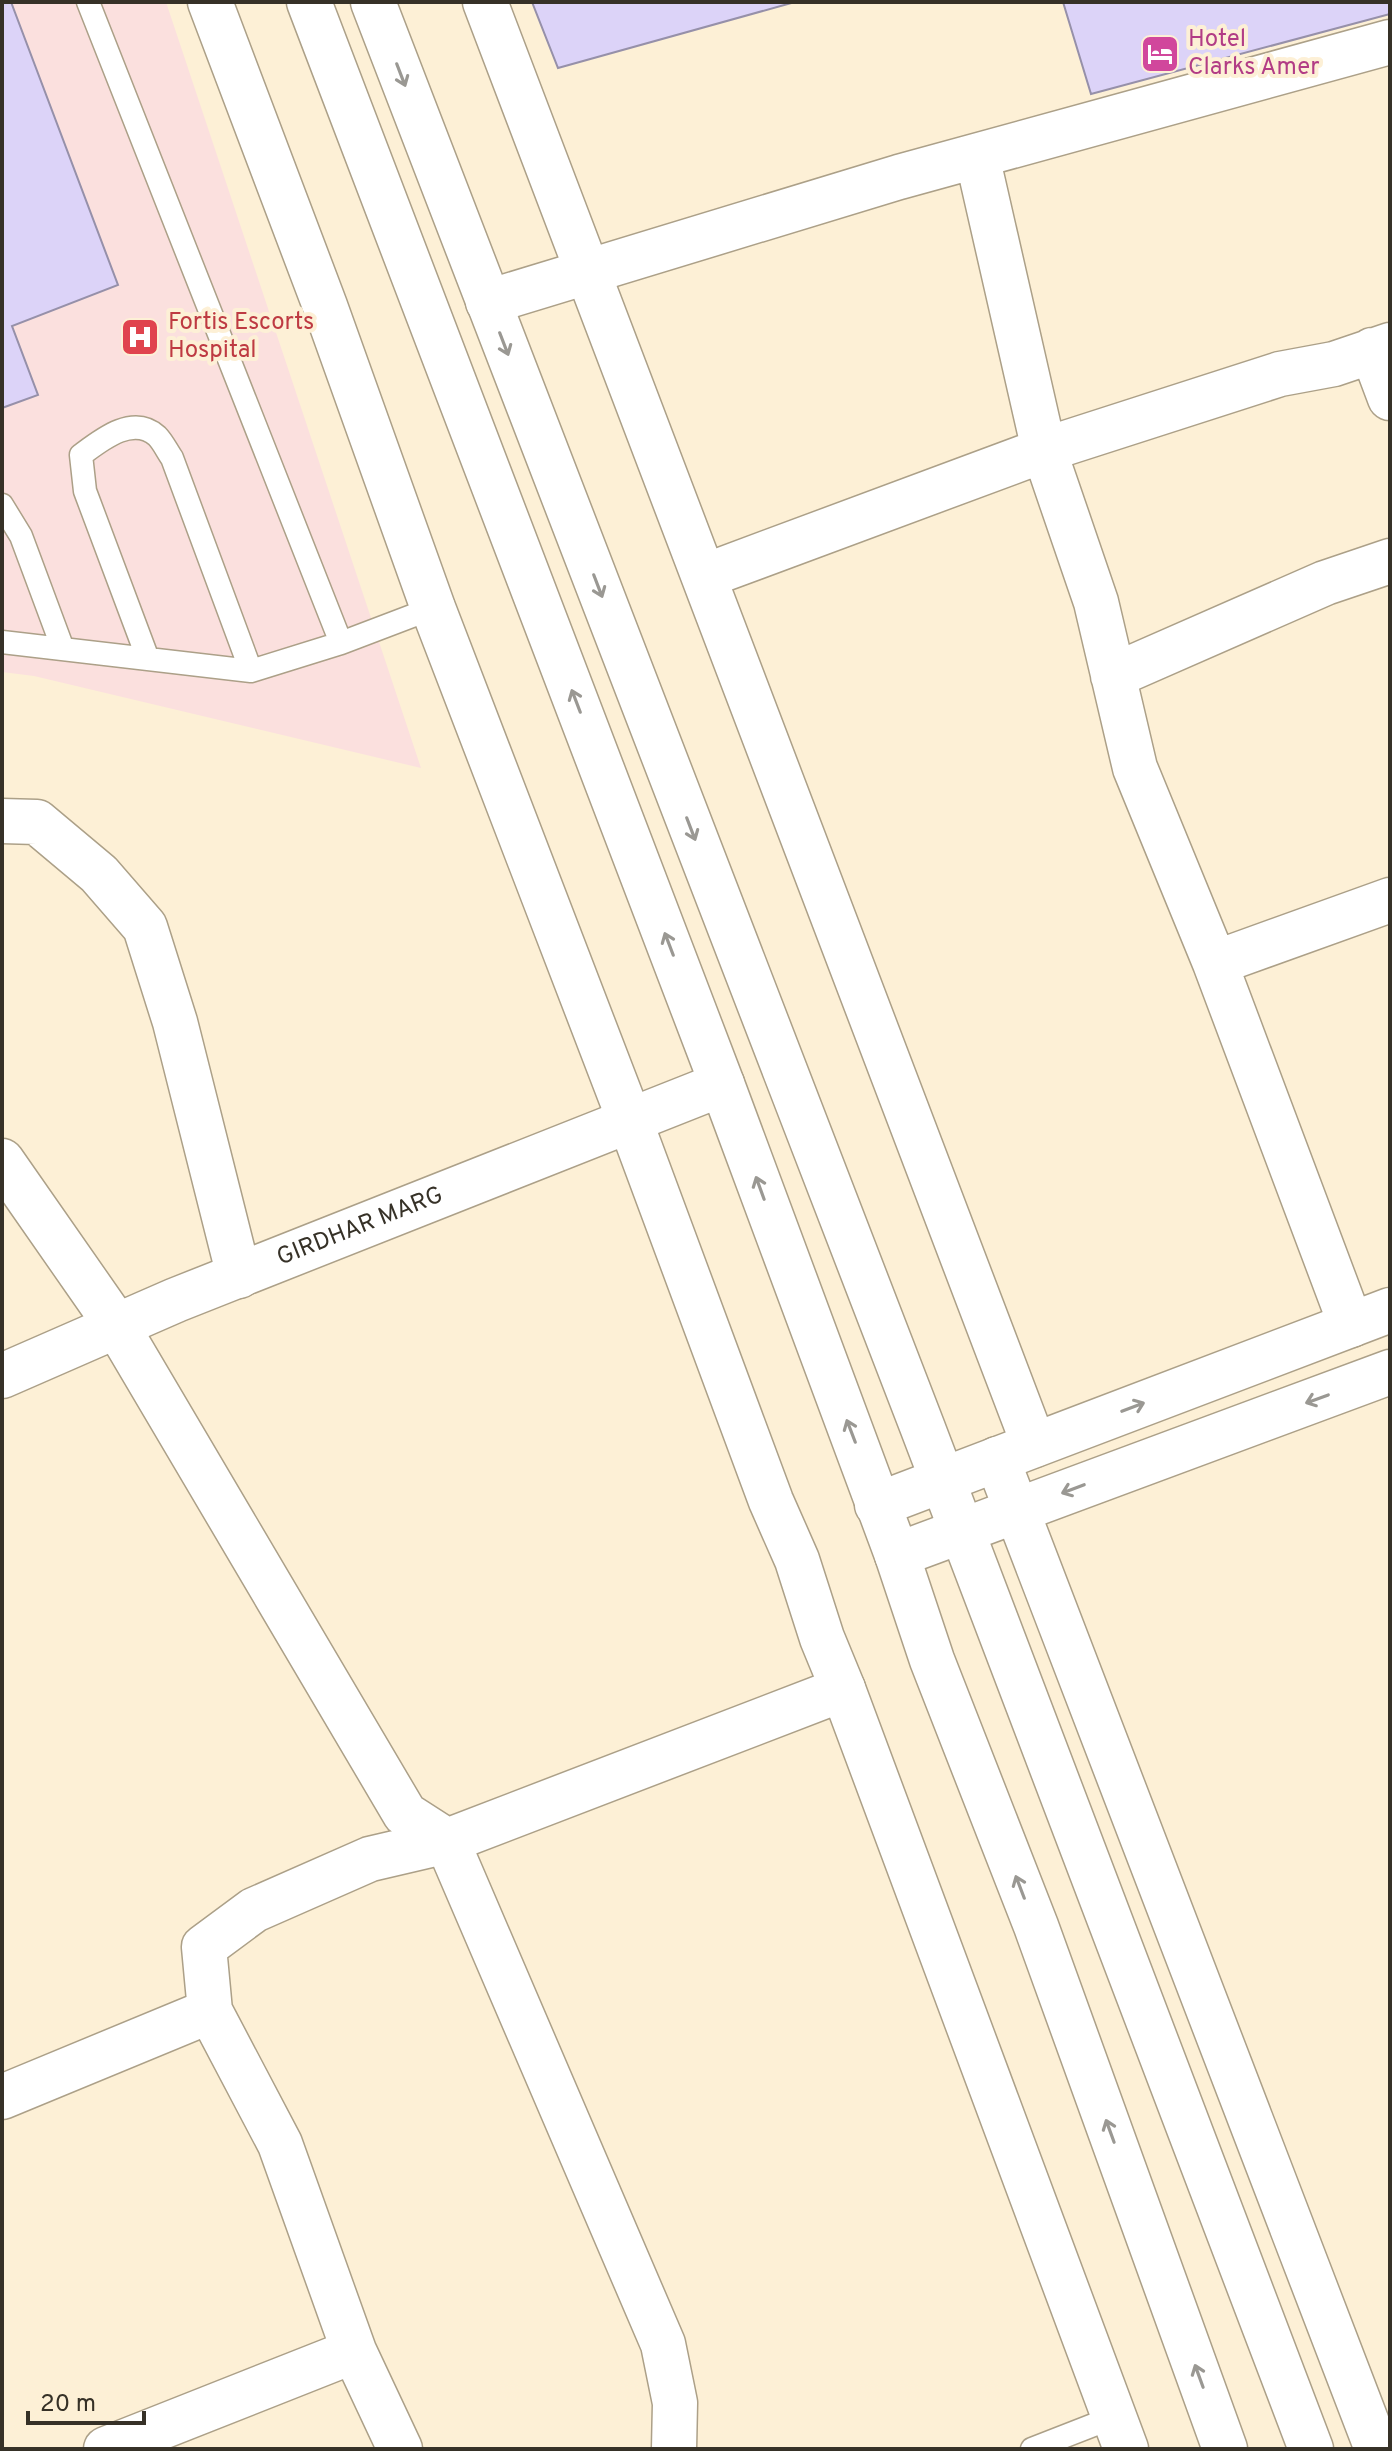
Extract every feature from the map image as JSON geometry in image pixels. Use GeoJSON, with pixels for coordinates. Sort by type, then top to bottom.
{"type":"FeatureCollection","features":[{"type":"Feature","properties":{"kind":"street"},"geometry":{"type":"LineString","coordinates":[[210,2],[325,306],[433,608],[630,1121],[765,1487],[797,1560],[822,1638],[1120,2433]]}},
{"type":"Feature","properties":{"kind":"street"},"geometry":{"type":"LineString","coordinates":[[309,2],[722,1084],[897,1555],[932,1660],[1036,1926],[1225,2449]]}},
{"type":"Feature","properties":{"kind":"street"},"geometry":{"type":"LineString","coordinates":[[373,2],[1311,2449]]}},
{"type":"Feature","properties":{"kind":"street"},"geometry":{"type":"LineString","coordinates":[[485,2],[705,576],[1016,1452],[1016,1509],[1377,2449]]}},
{"type":"Feature","properties":{"kind":"street"},"geometry":{"type":"LineString","coordinates":[[488,302],[977,156],[1390,42]]}},
{"type":"Feature","properties":{"kind":"street"},"geometry":{"type":"LineString","coordinates":[[877,1505],[1371,1317],[1215,963],[1135,768],[1096,602],[1044,450],[977,156]]}},
{"type":"Feature","properties":{"kind":"street"},"geometry":{"type":"LineString","coordinates":[[705,576],[1044,450],[1280,374],[1334,364],[1381,347],[1390,398]]}},
{"type":"Feature","properties":{"kind":"street"},"geometry":{"type":"LineString","coordinates":[[1113,676],[1325,583],[1390,561]]}},
{"type":"Feature","properties":{"kind":"street"},"geometry":{"type":"LineString","coordinates":[[2,821],[37,822],[99,874],[145,927],[179,1036],[239,1276]]}},
{"type":"Feature","properties":{"kind":"street"},"geometry":{"type":"LineString","coordinates":[[1215,963],[1390,900]]}},
{"type":"Feature","properties":{"kind":"street","name":"GIRDHAR MARG"},"geometry":{"type":"LineString","coordinates":[[2,1376],[239,1276],[722,1084]]}},
{"type":"Feature","properties":{"kind":"street"},"geometry":{"type":"LineString","coordinates":[[2,1161],[117,1326],[405,1814],[447,1841],[663,2344],[675,2403],[674,2449]]}},
{"type":"Feature","properties":{"kind":"street"},"geometry":{"type":"LineString","coordinates":[[897,1555],[1390,1372]]}},
{"type":"Feature","properties":{"kind":"street"},"geometry":{"type":"LineString","coordinates":[[400,2449],[354,2351],[280,2144],[210,2011],[204,1947],[254,1910],[370,1859],[447,1841],[843,1689]]}},
{"type":"Feature","properties":{"kind":"street"},"geometry":{"type":"LineString","coordinates":[[2,2097],[210,2011]]}},
{"type":"Feature","properties":{"kind":"street"},"geometry":{"type":"LineString","coordinates":[[106,2449],[354,2351]]}},
{"type":"Feature","properties":{"kind":"lane"},"geometry":{"type":"LineString","coordinates":[[88,2],[341,643]]}},
{"type":"Feature","properties":{"kind":"lane"},"geometry":{"type":"LineString","coordinates":[[148,659],[85,491],[81,455],[105,437],[132,427],[156,434],[172,458],[251,671]]}},
{"type":"Feature","properties":{"kind":"lane"},"geometry":{"type":"LineString","coordinates":[[2,505],[21,536],[63,649]]}},
{"type":"Feature","properties":{"kind":"lane"},"geometry":{"type":"LineString","coordinates":[[2,642],[251,671],[341,643],[433,608]]}},
{"type":"Feature","properties":{"kind":"lane"},"geometry":{"type":"LineString","coordinates":[[1032,2449],[1120,2433]]}},
{"type":"Feature","properties":{"kind":"shaded area","name":"Fortis Escorts Hospital"},"geometry":{"type":"Polygon","coordinates":[[[2,2],[166,2],[421,768],[34,676],[2,672],[2,2]]]}},
{"type":"Feature","properties":{"kind":"building"},"geometry":{"type":"Polygon","coordinates":[[[2,2],[11,2],[118,285],[12,326],[38,395],[2,408],[2,2]]]}},
{"type":"Feature","properties":{"kind":"building"},"geometry":{"type":"Polygon","coordinates":[[[532,2],[795,2],[558,68],[532,2]]]}},
{"type":"Feature","properties":{"kind":"building","name":"Hotel Clarks Amer"},"geometry":{"type":"Polygon","coordinates":[[[1063,2],[1390,2],[1390,14],[1091,94],[1063,2]]]}},
{"type":"Feature","properties":{"kind":"place","name":"Hotel Clarks Amer"},"geometry":{"type":"Point","coordinates":[1160,54]}},
{"type":"Feature","properties":{"kind":"place","name":"Fortis Escorts Hospital"},"geometry":{"type":"Point","coordinates":[140,337]}}]}
